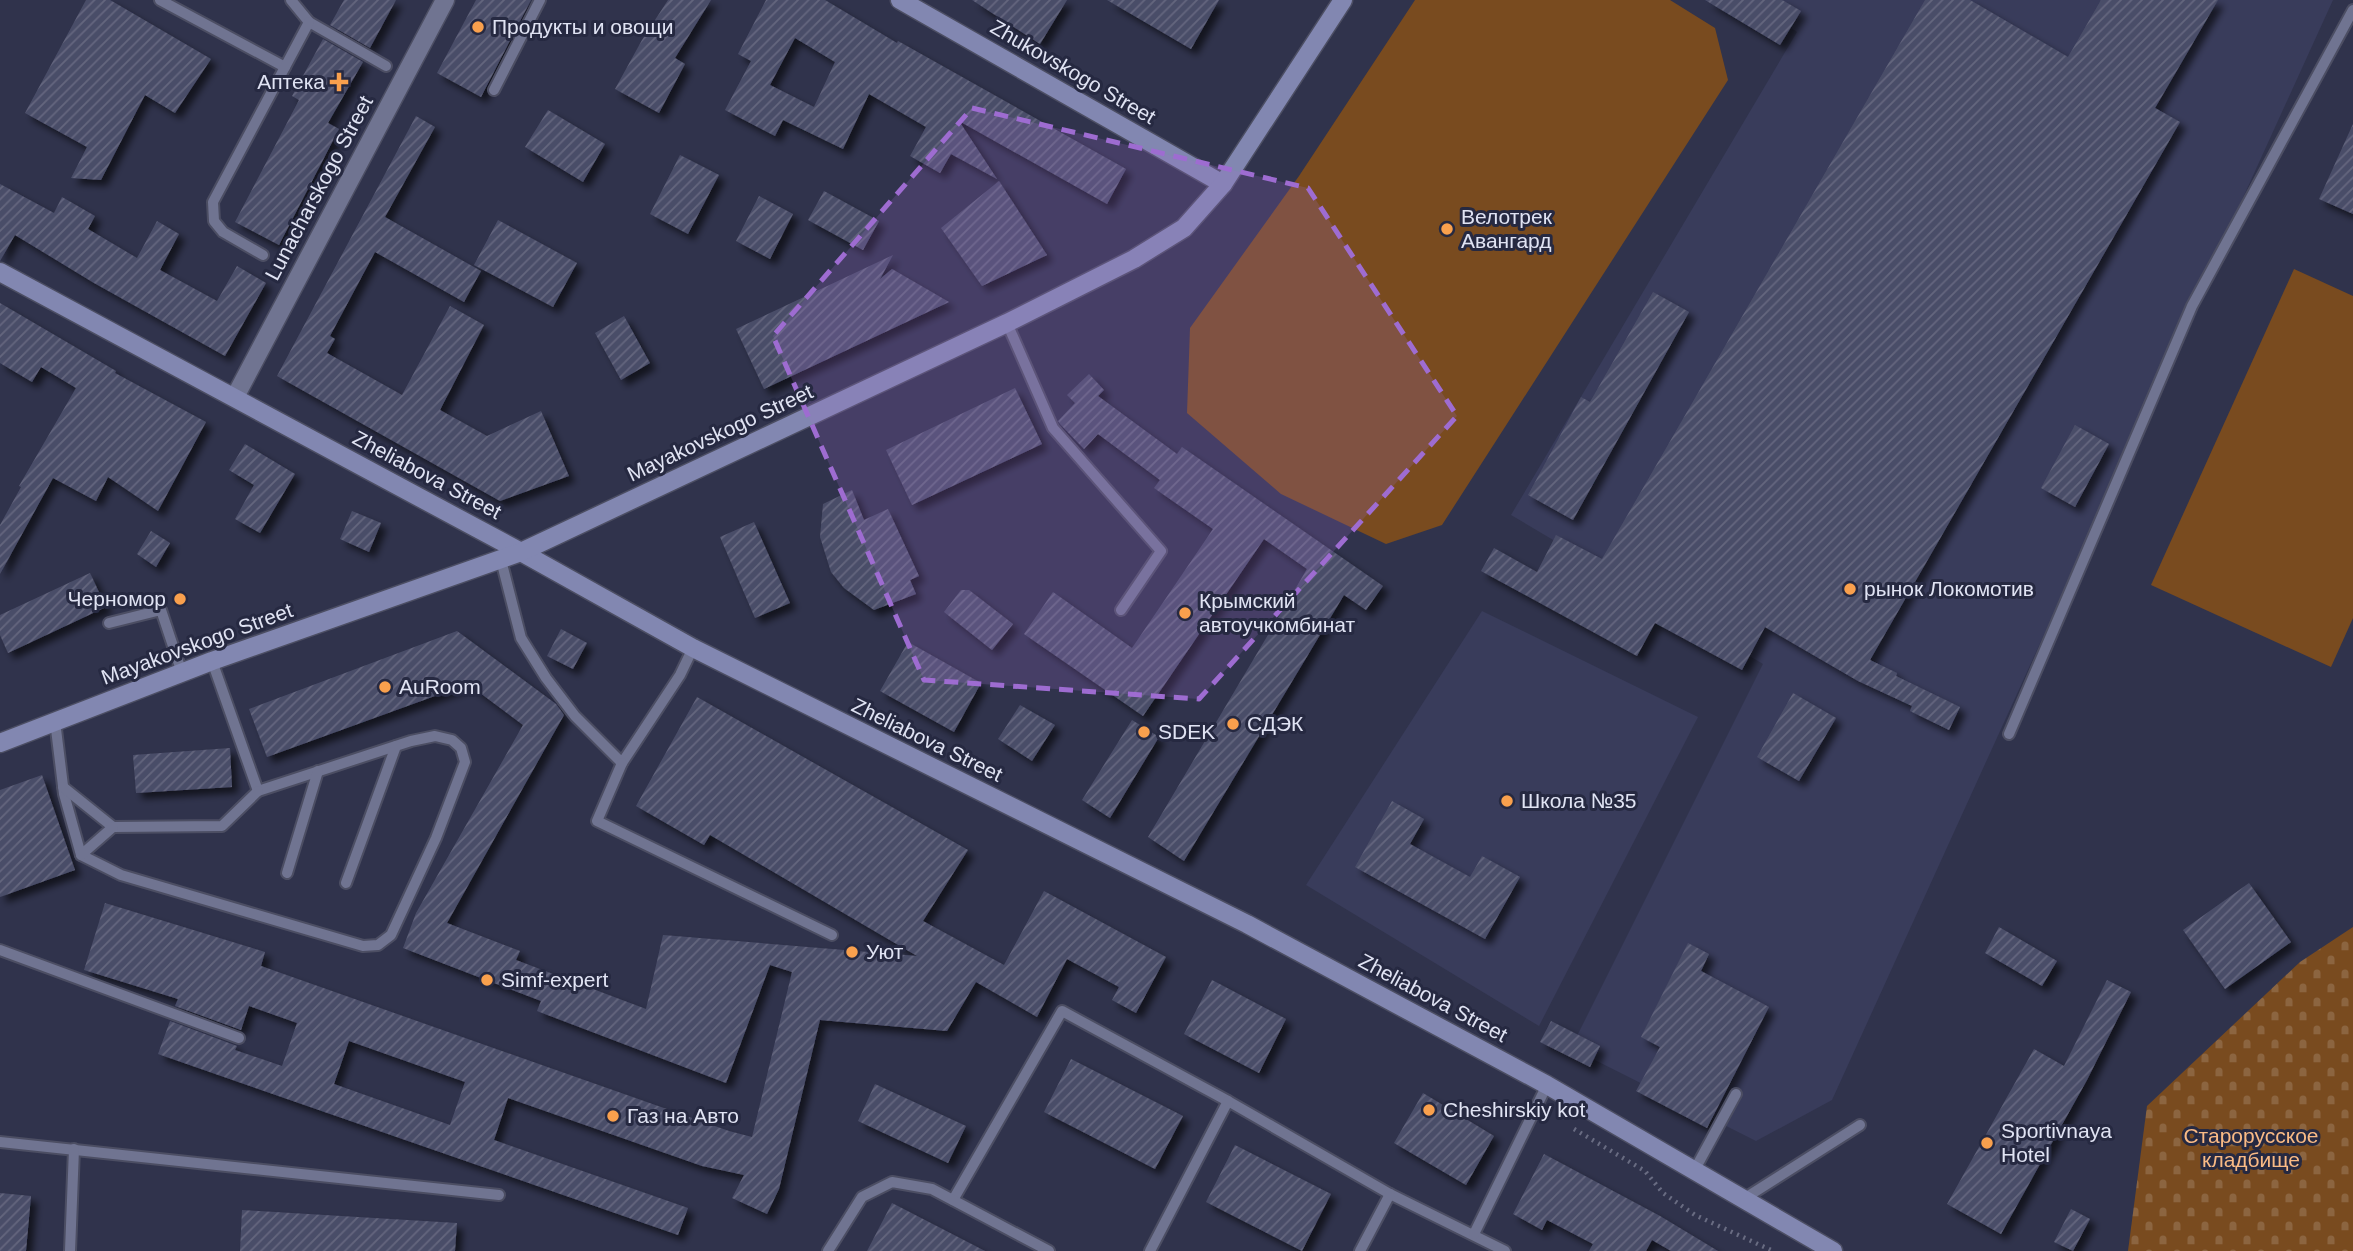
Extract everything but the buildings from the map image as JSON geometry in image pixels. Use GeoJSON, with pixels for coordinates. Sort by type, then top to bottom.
{"type":"FeatureCollection","features":[{"type":"Feature","properties":{"kind":"main road","name":"Zhukovskogo Street"},"geometry":{"type":"LineString","coordinates":[[900,0],[1223,184]]}},
{"type":"Feature","properties":{"kind":"main road","name":"Mayakovskogo Street"},"geometry":{"type":"LineString","coordinates":[[0,743],[212,661],[521,552],[1007,323],[1134,259],[1185,228],[1223,184],[1343,0]]}},
{"type":"Feature","properties":{"kind":"main road","name":"Zheliabova Street"},"geometry":{"type":"LineString","coordinates":[[0,272],[521,552],[693,648],[1247,924],[1547,1085],[1833,1251]]}},
{"type":"Feature","properties":{"kind":"street","name":"Lunacharskogo Street"},"geometry":{"type":"LineString","coordinates":[[235,397],[445,0]]}},
{"type":"Feature","properties":{"kind":"lane"},"geometry":{"type":"LineString","coordinates":[[160,0],[285,67]]}},
{"type":"Feature","properties":{"kind":"lane"},"geometry":{"type":"LineString","coordinates":[[291,0],[309,22],[386,66]]}},
{"type":"Feature","properties":{"kind":"lane"},"geometry":{"type":"LineString","coordinates":[[494,90],[540,0]]}},
{"type":"Feature","properties":{"kind":"lane"},"geometry":{"type":"LineString","coordinates":[[2010,734],[2192,306],[2353,10]]}},
{"type":"Feature","properties":{"kind":"lane"},"geometry":{"type":"LineString","coordinates":[[263,256],[223,232],[214,221],[213,202],[309,22]]}},
{"type":"Feature","properties":{"kind":"lane"},"geometry":{"type":"LineString","coordinates":[[1007,323],[1053,428],[1161,551],[1121,610]]}},
{"type":"Feature","properties":{"kind":"lane"},"geometry":{"type":"LineString","coordinates":[[501,560],[521,638],[546,678],[575,716],[622,763]]}},
{"type":"Feature","properties":{"kind":"lane"},"geometry":{"type":"LineString","coordinates":[[109,623],[162,610],[181,673]]}},
{"type":"Feature","properties":{"kind":"lane"},"geometry":{"type":"LineString","coordinates":[[693,648],[680,675],[622,763],[597,821],[832,935]]}},
{"type":"Feature","properties":{"kind":"lane"},"geometry":{"type":"LineString","coordinates":[[212,661],[258,791]]}},
{"type":"Feature","properties":{"kind":"lane"},"geometry":{"type":"LineString","coordinates":[[55,721],[63,787],[80,855],[121,875],[363,946],[378,945],[391,934],[436,838],[465,762],[461,748],[452,740],[435,736],[396,746],[258,791],[222,826],[113,827],[63,787]]}},
{"type":"Feature","properties":{"kind":"lane"},"geometry":{"type":"LineString","coordinates":[[346,883],[396,746]]}},
{"type":"Feature","properties":{"kind":"lane"},"geometry":{"type":"LineString","coordinates":[[287,873],[318,771]]}},
{"type":"Feature","properties":{"kind":"lane"},"geometry":{"type":"LineString","coordinates":[[80,855],[113,827]]}},
{"type":"Feature","properties":{"kind":"lane"},"geometry":{"type":"LineString","coordinates":[[0,950],[240,1038]]}},
{"type":"Feature","properties":{"kind":"lane"},"geometry":{"type":"LineString","coordinates":[[953,1200],[1062,1011],[1228,1101],[1390,1194],[1504,1251]]}},
{"type":"Feature","properties":{"kind":"lane"},"geometry":{"type":"LineString","coordinates":[[1474,1234],[1547,1085]]}},
{"type":"Feature","properties":{"kind":"lane"},"geometry":{"type":"LineString","coordinates":[[1695,1171],[1736,1094]]}},
{"type":"Feature","properties":{"kind":"lane"},"geometry":{"type":"LineString","coordinates":[[1150,1251],[1228,1101]]}},
{"type":"Feature","properties":{"kind":"lane"},"geometry":{"type":"LineString","coordinates":[[1742,1199],[1860,1125]]}},
{"type":"Feature","properties":{"kind":"lane"},"geometry":{"type":"LineString","coordinates":[[0,1142],[499,1195]]}},
{"type":"Feature","properties":{"kind":"lane"},"geometry":{"type":"LineString","coordinates":[[69,1251],[74,1149]]}},
{"type":"Feature","properties":{"kind":"lane"},"geometry":{"type":"LineString","coordinates":[[828,1251],[862,1197],[892,1182],[932,1189],[1049,1251]]}},
{"type":"Feature","properties":{"kind":"lane"},"geometry":{"type":"LineString","coordinates":[[1360,1251],[1390,1194]]}},
{"type":"Feature","properties":{"kind":"path"},"geometry":{"type":"LineString","coordinates":[[1573,1128],[1645,1171],[1663,1193],[1695,1215],[1773,1251]]}},
{"type":"Feature","properties":{"kind":"highlighted area"},"geometry":{"type":"Polygon","coordinates":[[[972,108],[1308,188],[1457,416],[1199,699],[924,680],[773,336],[972,108]]]}},
{"type":"Feature","properties":{"kind":"shaded area","name":"рынок Локомотив"},"geometry":{"type":"Polygon","coordinates":[[[1751,0],[2333,0],[1832,1100],[1756,1141],[1571,1048],[1763,664],[1511,515],[1797,32],[1751,0]]]}},
{"type":"Feature","properties":{"kind":"shaded area","name":"Школа №35"},"geometry":{"type":"Polygon","coordinates":[[[1482,611],[1698,717],[1539,1026],[1306,885],[1482,611]]]}},
{"type":"Feature","properties":{"kind":"green space","name":"Велотрек Авангард"},"geometry":{"type":"Polygon","coordinates":[[[1415,0],[1670,0],[1715,28],[1728,80],[1442,525],[1386,544],[1281,494],[1187,413],[1190,328],[1299,176],[1415,0]]]}},
{"type":"Feature","properties":{"kind":"green space"},"geometry":{"type":"Polygon","coordinates":[[[2294,269],[2353,296],[2353,618],[2331,667],[2151,585],[2294,269]]]}},
{"type":"Feature","properties":{"kind":"green space","name":"Старорусское кладбище"},"geometry":{"type":"Polygon","coordinates":[[[2353,927],[2353,1251],[2128,1251],[2147,1106],[2300,962],[2353,927]]]}},
{"type":"Feature","properties":{"kind":"place","name":"Продукты и овощи"},"geometry":{"type":"Point","coordinates":[478,27]}},
{"type":"Feature","properties":{"kind":"place","name":"Аптека"},"geometry":{"type":"Point","coordinates":[339,82]}},
{"type":"Feature","properties":{"kind":"place","name":"Велотрек Авангард"},"geometry":{"type":"Point","coordinates":[1447,229]}},
{"type":"Feature","properties":{"kind":"place","name":"рынок Локомотив"},"geometry":{"type":"Point","coordinates":[1850,589]}},
{"type":"Feature","properties":{"kind":"place","name":"Черномор"},"geometry":{"type":"Point","coordinates":[180,599]}},
{"type":"Feature","properties":{"kind":"place","name":"Крымский автоучкомбинат"},"geometry":{"type":"Point","coordinates":[1185,613]}},
{"type":"Feature","properties":{"kind":"place","name":"AuRoom"},"geometry":{"type":"Point","coordinates":[385,687]}},
{"type":"Feature","properties":{"kind":"place","name":"СДЭК"},"geometry":{"type":"Point","coordinates":[1233,724]}},
{"type":"Feature","properties":{"kind":"place","name":"SDEK"},"geometry":{"type":"Point","coordinates":[1144,732]}},
{"type":"Feature","properties":{"kind":"place","name":"Школа №35"},"geometry":{"type":"Point","coordinates":[1507,801]}},
{"type":"Feature","properties":{"kind":"place","name":"Уют"},"geometry":{"type":"Point","coordinates":[852,952]}},
{"type":"Feature","properties":{"kind":"place","name":"Simf-expert"},"geometry":{"type":"Point","coordinates":[487,980]}},
{"type":"Feature","properties":{"kind":"place","name":"Cheshirskiy kot"},"geometry":{"type":"Point","coordinates":[1429,1110]}},
{"type":"Feature","properties":{"kind":"place","name":"Газ на Авто"},"geometry":{"type":"Point","coordinates":[613,1116]}},
{"type":"Feature","properties":{"kind":"place","name":"Sportivnaya Hotel"},"geometry":{"type":"Point","coordinates":[1987,1143]}}]}
